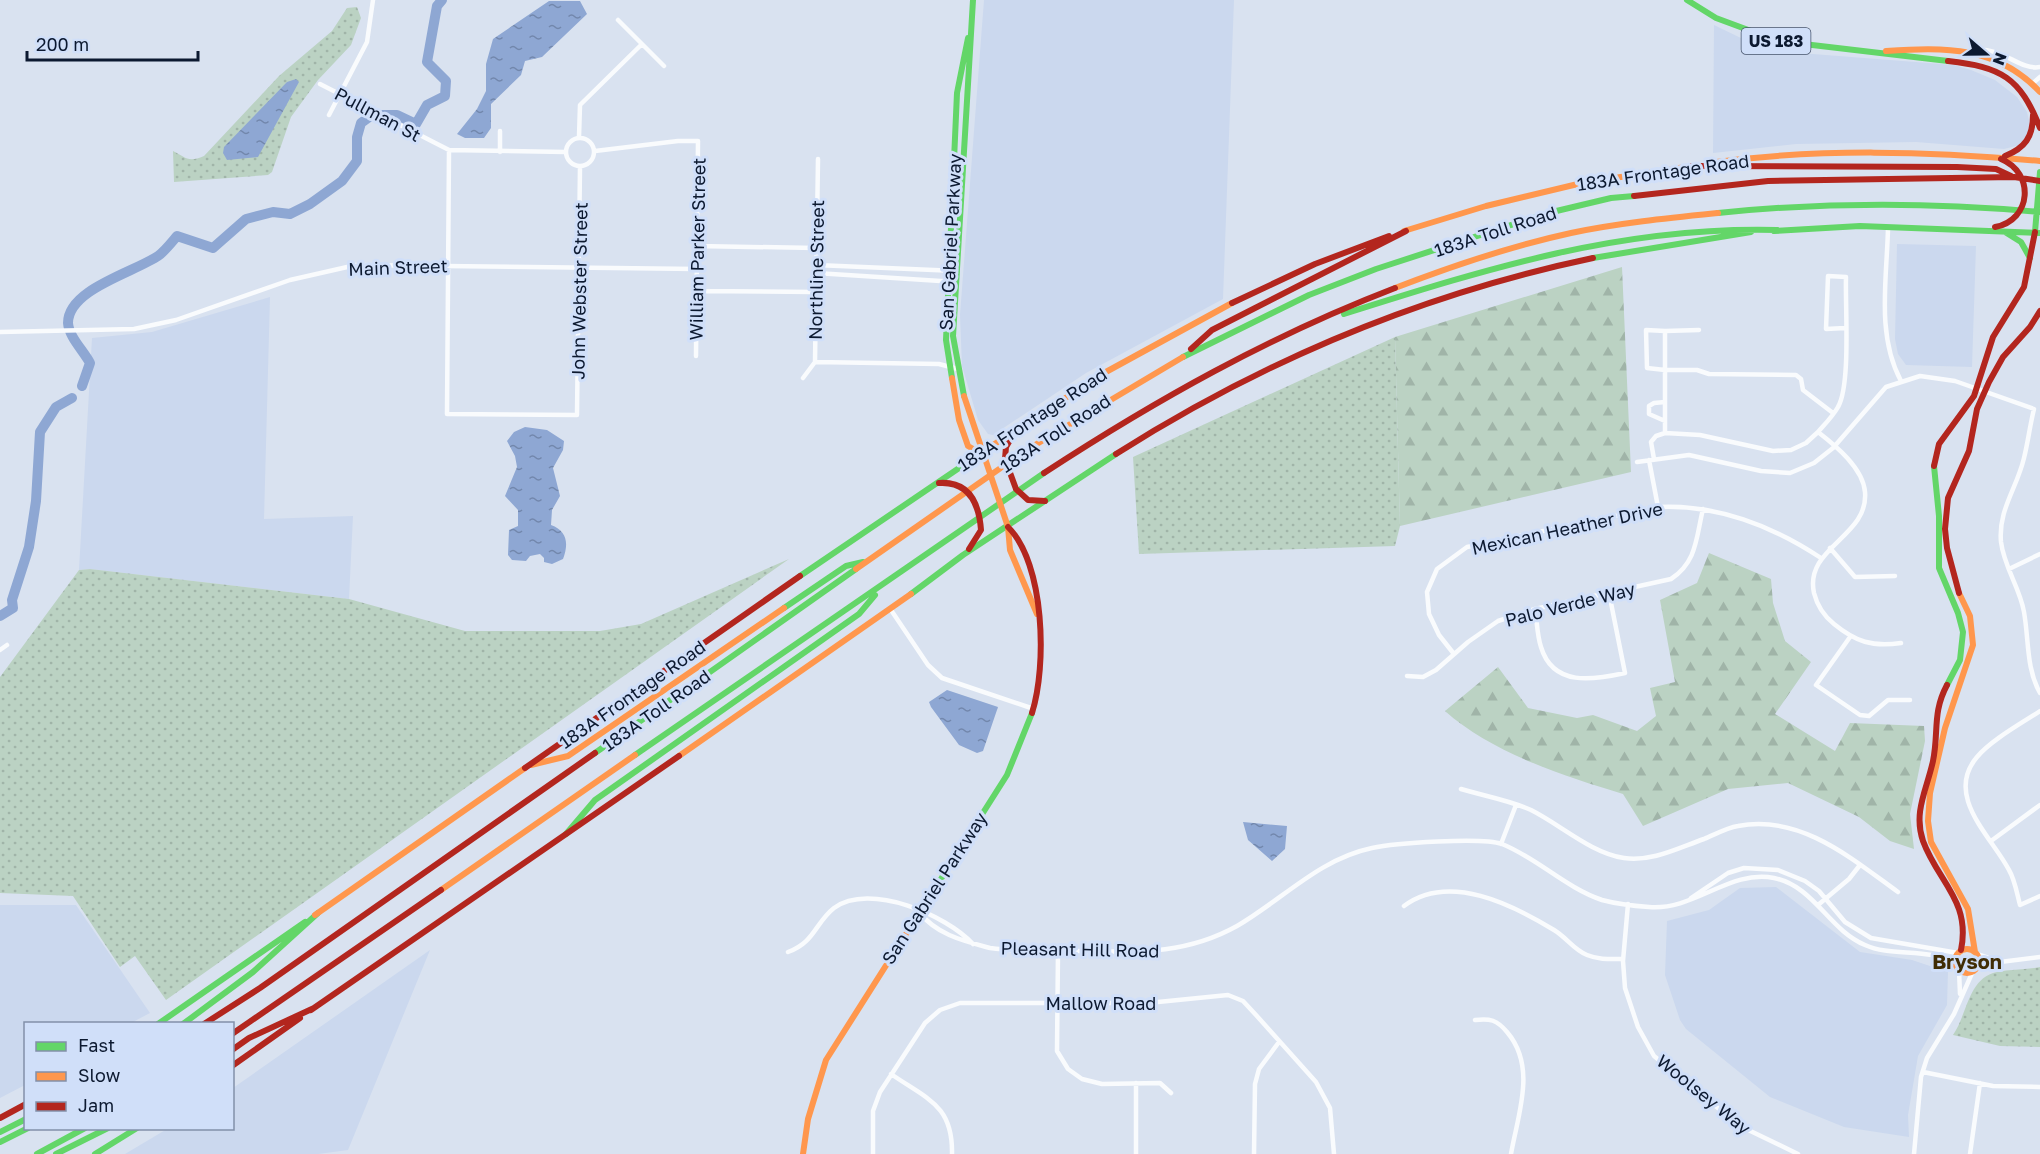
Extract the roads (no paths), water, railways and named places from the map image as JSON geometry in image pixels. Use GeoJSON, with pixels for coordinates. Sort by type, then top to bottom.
{"type":"FeatureCollection","features":[{"type":"Feature","properties":{"kind":"main road","name":"San Gabriel Parkway"},"geometry":{"type":"LineString","coordinates":[[973,0],[953,336],[967,406],[981,441],[982,454],[1008,527],[1010,550],[1037,615]]}},
{"type":"Feature","properties":{"kind":"main road","name":"US 183"},"geometry":{"type":"LineString","coordinates":[[1687,0],[1716,18],[1778,41],[1975,65],[2011,79]]}},
{"type":"Feature","properties":{"kind":"main road","name":"San Gabriel Parkway"},"geometry":{"type":"LineString","coordinates":[[972,21],[957,93],[945,322],[948,365],[959,420],[968,446],[982,454]]}},
{"type":"Feature","properties":{"kind":"main road","name":"US 183"},"geometry":{"type":"LineString","coordinates":[[1874,52],[1917,50],[1967,52],[1991,57],[2010,65],[2033,83],[2040,92]]}},
{"type":"Feature","properties":{"kind":"main road"},"geometry":{"type":"LineString","coordinates":[[2011,79],[2033,83]]}},
{"type":"Feature","properties":{"kind":"main road"},"geometry":{"type":"LineString","coordinates":[[2011,79],[2033,108],[2040,128]]}},
{"type":"Feature","properties":{"kind":"main road"},"geometry":{"type":"LineString","coordinates":[[1999,157],[2019,150],[2030,140],[2034,128],[2033,108]]}},
{"type":"Feature","properties":{"kind":"main road","name":"183A Frontage Road"},"geometry":{"type":"LineString","coordinates":[[159,1022],[934,484],[1115,365],[1214,310],[1334,257],[1406,231],[1550,190],[1689,166],[1827,153],[1926,153],[2040,161]]}},
{"type":"Feature","properties":{"kind":"main road"},"geometry":{"type":"LineString","coordinates":[[1989,229],[2012,221],[2022,206],[2023,183],[2020,173],[2013,165],[1999,157]]}},
{"type":"Feature","properties":{"kind":"main road"},"geometry":{"type":"LineString","coordinates":[[1689,166],[1957,167],[1996,169],[2014,177]]}},
{"type":"Feature","properties":{"kind":"main road"},"geometry":{"type":"LineString","coordinates":[[2040,171],[2037,232],[2021,293],[1991,343],[1977,388],[1961,413],[1947,427],[1935,458],[1934,477],[1939,509],[1936,547],[1939,568],[1958,608],[1964,634],[1960,663],[1935,713],[1934,757],[1919,813],[1921,836],[1927,852],[1959,907],[1964,930],[1958,967],[1966,973],[1975,969],[1976,953],[1966,904],[1936,853],[1928,820],[1930,793],[1945,728],[1973,645],[1970,616],[1954,579],[1947,548],[1945,530],[1948,498],[1969,451],[1977,409],[1985,391],[2003,357],[2030,327],[2040,311]]}},
{"type":"Feature","properties":{"kind":"main road","name":"183A Toll Road"},"geometry":{"type":"LineString","coordinates":[[206,1022],[260,988],[596,753],[950,501],[1083,414],[1164,366],[1309,295],[1376,269],[1548,213],[1611,198],[1768,181],[2014,177],[2040,181]]}},
{"type":"Feature","properties":{"kind":"main road","name":"183A Toll Road"},"geometry":{"type":"LineString","coordinates":[[234,1033],[1084,446],[1247,352],[1384,292],[1553,238],[1660,219],[1844,203],[1960,205],[2040,212]]}},
{"type":"Feature","properties":{"kind":"main road"},"geometry":{"type":"LineString","coordinates":[[234,1065],[891,610],[964,554],[1118,453],[1226,390],[1311,348],[1401,312],[1491,283],[1599,256],[1703,238],[1777,230],[1860,226],[2037,232]]}},
{"type":"Feature","properties":{"kind":"main road"},"geometry":{"type":"LineString","coordinates":[[1298,329],[1488,270],[1634,237],[1697,230],[1743,228],[1777,230]]}},
{"type":"Feature","properties":{"kind":"main road"},"geometry":{"type":"LineString","coordinates":[[2002,230],[2021,242],[2030,262]]}},
{"type":"Feature","properties":{"kind":"main road"},"geometry":{"type":"LineString","coordinates":[[1181,358],[1212,330],[1406,231]]}},
{"type":"Feature","properties":{"kind":"main road"},"geometry":{"type":"LineString","coordinates":[[1014,432],[1006,447],[1005,459],[1016,489],[1028,500],[1045,501]]}},
{"type":"Feature","properties":{"kind":"main road"},"geometry":{"type":"LineString","coordinates":[[934,484],[958,482],[969,491],[981,530],[964,554]]}},
{"type":"Feature","properties":{"kind":"main road","name":"San Gabriel Parkway"},"geometry":{"type":"LineString","coordinates":[[803,1154],[808,1119],[826,1060],[1007,775],[1034,709],[1041,668],[1035,585],[1020,539],[1008,527]]}},
{"type":"Feature","properties":{"kind":"main road"},"geometry":{"type":"LineString","coordinates":[[531,765],[568,756],[846,566],[866,562]]}},
{"type":"Feature","properties":{"kind":"main road"},"geometry":{"type":"LineString","coordinates":[[566,834],[595,800],[859,614],[881,587]]}},
{"type":"Feature","properties":{"kind":"main road"},"geometry":{"type":"LineString","coordinates":[[184,1022],[252,975],[318,913]]}},
{"type":"Feature","properties":{"kind":"main road"},"geometry":{"type":"LineString","coordinates":[[1960,952],[1968,949],[1976,953]]}},
{"type":"Feature","properties":{"kind":"main road"},"geometry":{"type":"LineString","coordinates":[[234,1049],[249,1038],[314,1008]]}},
{"type":"Feature","properties":{"kind":"main road"},"geometry":{"type":"LineString","coordinates":[[0,1118],[24,1105]]}},
{"type":"Feature","properties":{"kind":"main road"},"geometry":{"type":"LineString","coordinates":[[0,1132],[24,1120]]}},
{"type":"Feature","properties":{"kind":"main road"},"geometry":{"type":"LineString","coordinates":[[0,1142],[24,1130]]}},
{"type":"Feature","properties":{"kind":"main road"},"geometry":{"type":"LineString","coordinates":[[38,1154],[81,1130]]}},
{"type":"Feature","properties":{"kind":"main road"},"geometry":{"type":"LineString","coordinates":[[56,1154],[104,1130]]}},
{"type":"Feature","properties":{"kind":"main road"},"geometry":{"type":"LineString","coordinates":[[95,1154],[134,1130]]}},
{"type":"Feature","properties":{"kind":"street"},"geometry":{"type":"LineString","coordinates":[[329,116],[367,42],[371,1]]}},
{"type":"Feature","properties":{"kind":"street"},"geometry":{"type":"LineString","coordinates":[[618,20],[664,66]]}},
{"type":"Feature","properties":{"kind":"street"},"geometry":{"type":"LineString","coordinates":[[579,137],[580,105],[642,44]]}},
{"type":"Feature","properties":{"kind":"street"},"geometry":{"type":"LineString","coordinates":[[1967,52],[1991,51],[2030,68],[2040,67]]}},
{"type":"Feature","properties":{"kind":"street"},"geometry":{"type":"LineString","coordinates":[[2033,83],[2040,77]]}},
{"type":"Feature","properties":{"kind":"street","name":"Pullman St"},"geometry":{"type":"LineString","coordinates":[[320,84],[449,150],[566,152]]}},
{"type":"Feature","properties":{"kind":"street"},"geometry":{"type":"LineString","coordinates":[[500,131],[500,152]]}},
{"type":"Feature","properties":{"kind":"street"},"geometry":{"type":"LineString","coordinates":[[579,137],[588,140],[595,151],[592,160],[580,166],[570,162],[566,152],[571,141],[579,137]]}},
{"type":"Feature","properties":{"kind":"street","name":"William Parker Street"},"geometry":{"type":"LineString","coordinates":[[595,151],[698,141],[696,356]]}},
{"type":"Feature","properties":{"kind":"street"},"geometry":{"type":"LineString","coordinates":[[449,150],[449,265]]}},
{"type":"Feature","properties":{"kind":"street","name":"Northline Street"},"geometry":{"type":"LineString","coordinates":[[803,378],[815,362],[818,159]]}},
{"type":"Feature","properties":{"kind":"street","name":"John Webster Street"},"geometry":{"type":"LineString","coordinates":[[449,265],[447,414],[577,415],[580,166]]}},
{"type":"Feature","properties":{"kind":"street"},"geometry":{"type":"LineString","coordinates":[[1888,228],[1885,337],[1892,365],[1900,381]]}},
{"type":"Feature","properties":{"kind":"street"},"geometry":{"type":"LineString","coordinates":[[697,246],[816,248]]}},
{"type":"Feature","properties":{"kind":"street"},"geometry":{"type":"LineString","coordinates":[[816,265],[957,271]]}},
{"type":"Feature","properties":{"kind":"street","name":"Main Street"},"geometry":{"type":"LineString","coordinates":[[0,332],[88,332],[134,329],[176,320],[317,272],[356,266],[579,266],[697,269]]}},
{"type":"Feature","properties":{"kind":"street"},"geometry":{"type":"LineString","coordinates":[[816,273],[956,282]]}},
{"type":"Feature","properties":{"kind":"street"},"geometry":{"type":"LineString","coordinates":[[1658,507],[1651,459],[1651,442],[1656,436],[1700,435],[1773,451],[1791,450],[1806,443],[1818,432],[1839,406],[1844,390],[1845,328],[1845,277],[1828,276],[1826,329],[1845,328]]}},
{"type":"Feature","properties":{"kind":"street"},"geometry":{"type":"LineString","coordinates":[[697,291],[816,292]]}},
{"type":"Feature","properties":{"kind":"street"},"geometry":{"type":"LineString","coordinates":[[1698,330],[1646,330],[1647,368],[1697,370],[1709,374],[1797,375],[1810,398],[1833,413]]}},
{"type":"Feature","properties":{"kind":"street"},"geometry":{"type":"LineString","coordinates":[[1665,331],[1665,434]]}},
{"type":"Feature","properties":{"kind":"street"},"geometry":{"type":"LineString","coordinates":[[815,362],[948,365],[958,369]]}},
{"type":"Feature","properties":{"kind":"street"},"geometry":{"type":"LineString","coordinates":[[1637,462],[1689,455],[1761,471],[1790,473],[1814,463],[1835,446],[1879,394],[1900,381],[1920,376],[1934,377],[1977,388],[2034,408],[2024,459],[2002,516],[2001,543],[2024,608],[2032,678],[2040,693]]}},
{"type":"Feature","properties":{"kind":"street"},"geometry":{"type":"LineString","coordinates":[[1665,402],[1649,406],[1649,414],[1665,421]]}},
{"type":"Feature","properties":{"kind":"street"},"geometry":{"type":"LineString","coordinates":[[1818,432],[1835,446],[1858,471],[1865,492],[1863,512],[1857,522],[1821,558],[1813,585],[1816,602],[1828,619],[1850,637],[1866,644],[1901,643]]}},
{"type":"Feature","properties":{"kind":"street","name":"Mexican Heather Drive"},"geometry":{"type":"LineString","coordinates":[[1454,654],[1439,635],[1429,614],[1427,592],[1437,569],[1467,547],[1658,507],[1684,505],[1775,530],[1821,558]]}},
{"type":"Feature","properties":{"kind":"street","name":"Palo Verde Way"},"geometry":{"type":"LineString","coordinates":[[1407,676],[1423,677],[1436,670],[1498,621],[1535,609],[1671,579],[1686,570],[1693,555],[1703,509]]}},
{"type":"Feature","properties":{"kind":"street"},"geometry":{"type":"LineString","coordinates":[[1830,548],[1859,578],[1895,576]]}},
{"type":"Feature","properties":{"kind":"street"},"geometry":{"type":"LineString","coordinates":[[2009,569],[2040,554]]}},
{"type":"Feature","properties":{"kind":"street"},"geometry":{"type":"LineString","coordinates":[[1535,609],[1540,647],[1558,673],[1576,679],[1595,679],[1625,673],[1609,593]]}},
{"type":"Feature","properties":{"kind":"street"},"geometry":{"type":"LineString","coordinates":[[891,610],[928,665],[942,678],[1034,709]]}},
{"type":"Feature","properties":{"kind":"street"},"geometry":{"type":"LineString","coordinates":[[1850,637],[1816,685],[1860,715],[1869,716],[1888,700],[1910,700]]}},
{"type":"Feature","properties":{"kind":"street"},"geometry":{"type":"LineString","coordinates":[[0,650],[7,645]]}},
{"type":"Feature","properties":{"kind":"street"},"geometry":{"type":"LineString","coordinates":[[2040,711],[1977,756],[1967,774],[1965,792],[1973,814],[2011,872],[2020,905],[2040,896]]}},
{"type":"Feature","properties":{"kind":"street"},"geometry":{"type":"LineString","coordinates":[[1461,789],[1516,805],[1605,853],[1624,858],[1661,854],[1738,826],[1771,825],[1794,829],[1817,838],[1898,892]]}},
{"type":"Feature","properties":{"kind":"street"},"geometry":{"type":"LineString","coordinates":[[1501,844],[1516,805]]}},
{"type":"Feature","properties":{"kind":"street"},"geometry":{"type":"LineString","coordinates":[[1991,841],[2040,805]]}},
{"type":"Feature","properties":{"kind":"street","name":"Pleasant Hill Road"},"geometry":{"type":"LineString","coordinates":[[919,912],[926,922],[963,943],[1008,950],[1162,952],[1204,942],[1238,926],[1326,865],[1351,853],[1367,849],[1466,840],[1501,844],[1594,896],[1652,908],[1684,904],[1740,879],[1759,877],[1790,883],[1818,905],[1851,938],[1865,946],[1941,958],[1958,967]]}},
{"type":"Feature","properties":{"kind":"street"},"geometry":{"type":"LineString","coordinates":[[1818,905],[1860,865]]}},
{"type":"Feature","properties":{"kind":"street","name":"Pleasant Hill Road"},"geometry":{"type":"LineString","coordinates":[[1684,904],[1728,873],[1756,867],[1778,870],[1795,875],[1819,891],[1845,922],[1878,941],[1960,952]]}},
{"type":"Feature","properties":{"kind":"street"},"geometry":{"type":"LineString","coordinates":[[1404,906],[1412,899],[1440,894],[1480,896],[1507,905],[1556,931],[1590,956],[1623,959]]}},
{"type":"Feature","properties":{"kind":"street","name":"Pleasant Hill Road"},"geometry":{"type":"LineString","coordinates":[[788,952],[811,939],[833,909],[850,900],[868,897],[885,899],[933,915],[973,944]]}},
{"type":"Feature","properties":{"kind":"street","name":"Woolsey Way"},"geometry":{"type":"LineString","coordinates":[[1628,904],[1623,959],[1625,988],[1644,1041],[1654,1056],[1740,1126],[1798,1154]]}},
{"type":"Feature","properties":{"kind":"street"},"geometry":{"type":"LineString","coordinates":[[1058,951],[1057,1051],[1068,1069],[1082,1079],[1102,1084],[1160,1083],[1171,1093]]}},
{"type":"Feature","properties":{"kind":"street"},"geometry":{"type":"LineString","coordinates":[[1976,953],[2000,962]]}},
{"type":"Feature","properties":{"kind":"street"},"geometry":{"type":"LineString","coordinates":[[1914,1154],[1923,1072],[1927,1058],[1948,1024],[1975,969],[2000,962],[2040,957]]}},
{"type":"Feature","properties":{"kind":"street"},"geometry":{"type":"LineString","coordinates":[[1958,967],[1959,1000]]}},
{"type":"Feature","properties":{"kind":"street","name":"Mallow Road"},"geometry":{"type":"LineString","coordinates":[[873,1154],[873,1111],[880,1092],[925,1023],[945,1007],[960,1003],[1167,1002],[1216,994],[1228,995],[1243,1001],[1316,1082],[1330,1108],[1334,1154]]}},
{"type":"Feature","properties":{"kind":"street"},"geometry":{"type":"LineString","coordinates":[[1475,1020],[1489,1018],[1498,1022],[1512,1037],[1522,1056],[1525,1074],[1513,1154]]}},
{"type":"Feature","properties":{"kind":"street"},"geometry":{"type":"LineString","coordinates":[[1254,1154],[1255,1084],[1259,1069],[1280,1042]]}},
{"type":"Feature","properties":{"kind":"street"},"geometry":{"type":"LineString","coordinates":[[1923,1072],[1980,1083],[2040,1087]]}},
{"type":"Feature","properties":{"kind":"street"},"geometry":{"type":"LineString","coordinates":[[891,1074],[943,1112],[952,1131],[952,1154]]}},
{"type":"Feature","properties":{"kind":"street"},"geometry":{"type":"LineString","coordinates":[[1136,1083],[1136,1154]]}},
{"type":"Feature","properties":{"kind":"street"},"geometry":{"type":"LineString","coordinates":[[1970,1154],[1980,1083]]}},
{"type":"Feature","properties":{"kind":"water"},"geometry":{"type":"Polygon","coordinates":[[[549,1],[580,1],[587,14],[542,57],[525,61],[521,75],[491,104],[491,128],[484,138],[465,138],[457,134],[477,109],[486,91],[486,64],[493,39],[549,1]]]}},
{"type":"Feature","properties":{"kind":"water"},"geometry":{"type":"Polygon","coordinates":[[[296,79],[299,82],[258,157],[227,160],[223,153],[224,147],[287,82],[296,79]]]}},
{"type":"Feature","properties":{"kind":"water"},"geometry":{"type":"Polygon","coordinates":[[[525,427],[547,430],[564,441],[563,450],[553,468],[560,496],[552,510],[551,525],[563,534],[566,548],[563,559],[552,564],[544,562],[540,554],[530,556],[526,561],[512,560],[508,555],[509,530],[518,526],[518,510],[505,496],[517,467],[515,456],[507,441],[514,432],[525,427]]]}},
{"type":"Feature","properties":{"kind":"water"},"geometry":{"type":"Polygon","coordinates":[[[947,690],[998,707],[983,751],[977,753],[959,745],[931,707],[929,702],[947,690]]]}},
{"type":"Feature","properties":{"kind":"water"},"geometry":{"type":"Polygon","coordinates":[[[1243,822],[1287,826],[1285,849],[1272,861],[1248,840],[1243,822]]]}},
{"type":"Feature","properties":{"kind":"waterway"},"geometry":{"type":"LineString","coordinates":[[82,386],[90,363],[74,338],[68,323],[71,311],[90,291],[158,256],[177,236],[213,248],[246,219],[273,212],[290,214],[310,204],[342,181],[357,161],[357,137],[361,123],[372,115],[397,115],[416,124],[427,105],[445,96],[446,81],[427,62],[437,6],[442,0]]}},
{"type":"Feature","properties":{"kind":"waterway"},"geometry":{"type":"LineString","coordinates":[[0,616],[13,608],[12,600],[29,547],[36,501],[40,432],[56,407],[72,398]]}},
{"type":"Feature","properties":{"kind":"district","name":"Bryson"},"geometry":{"type":"Point","coordinates":[1967,961]}}]}
